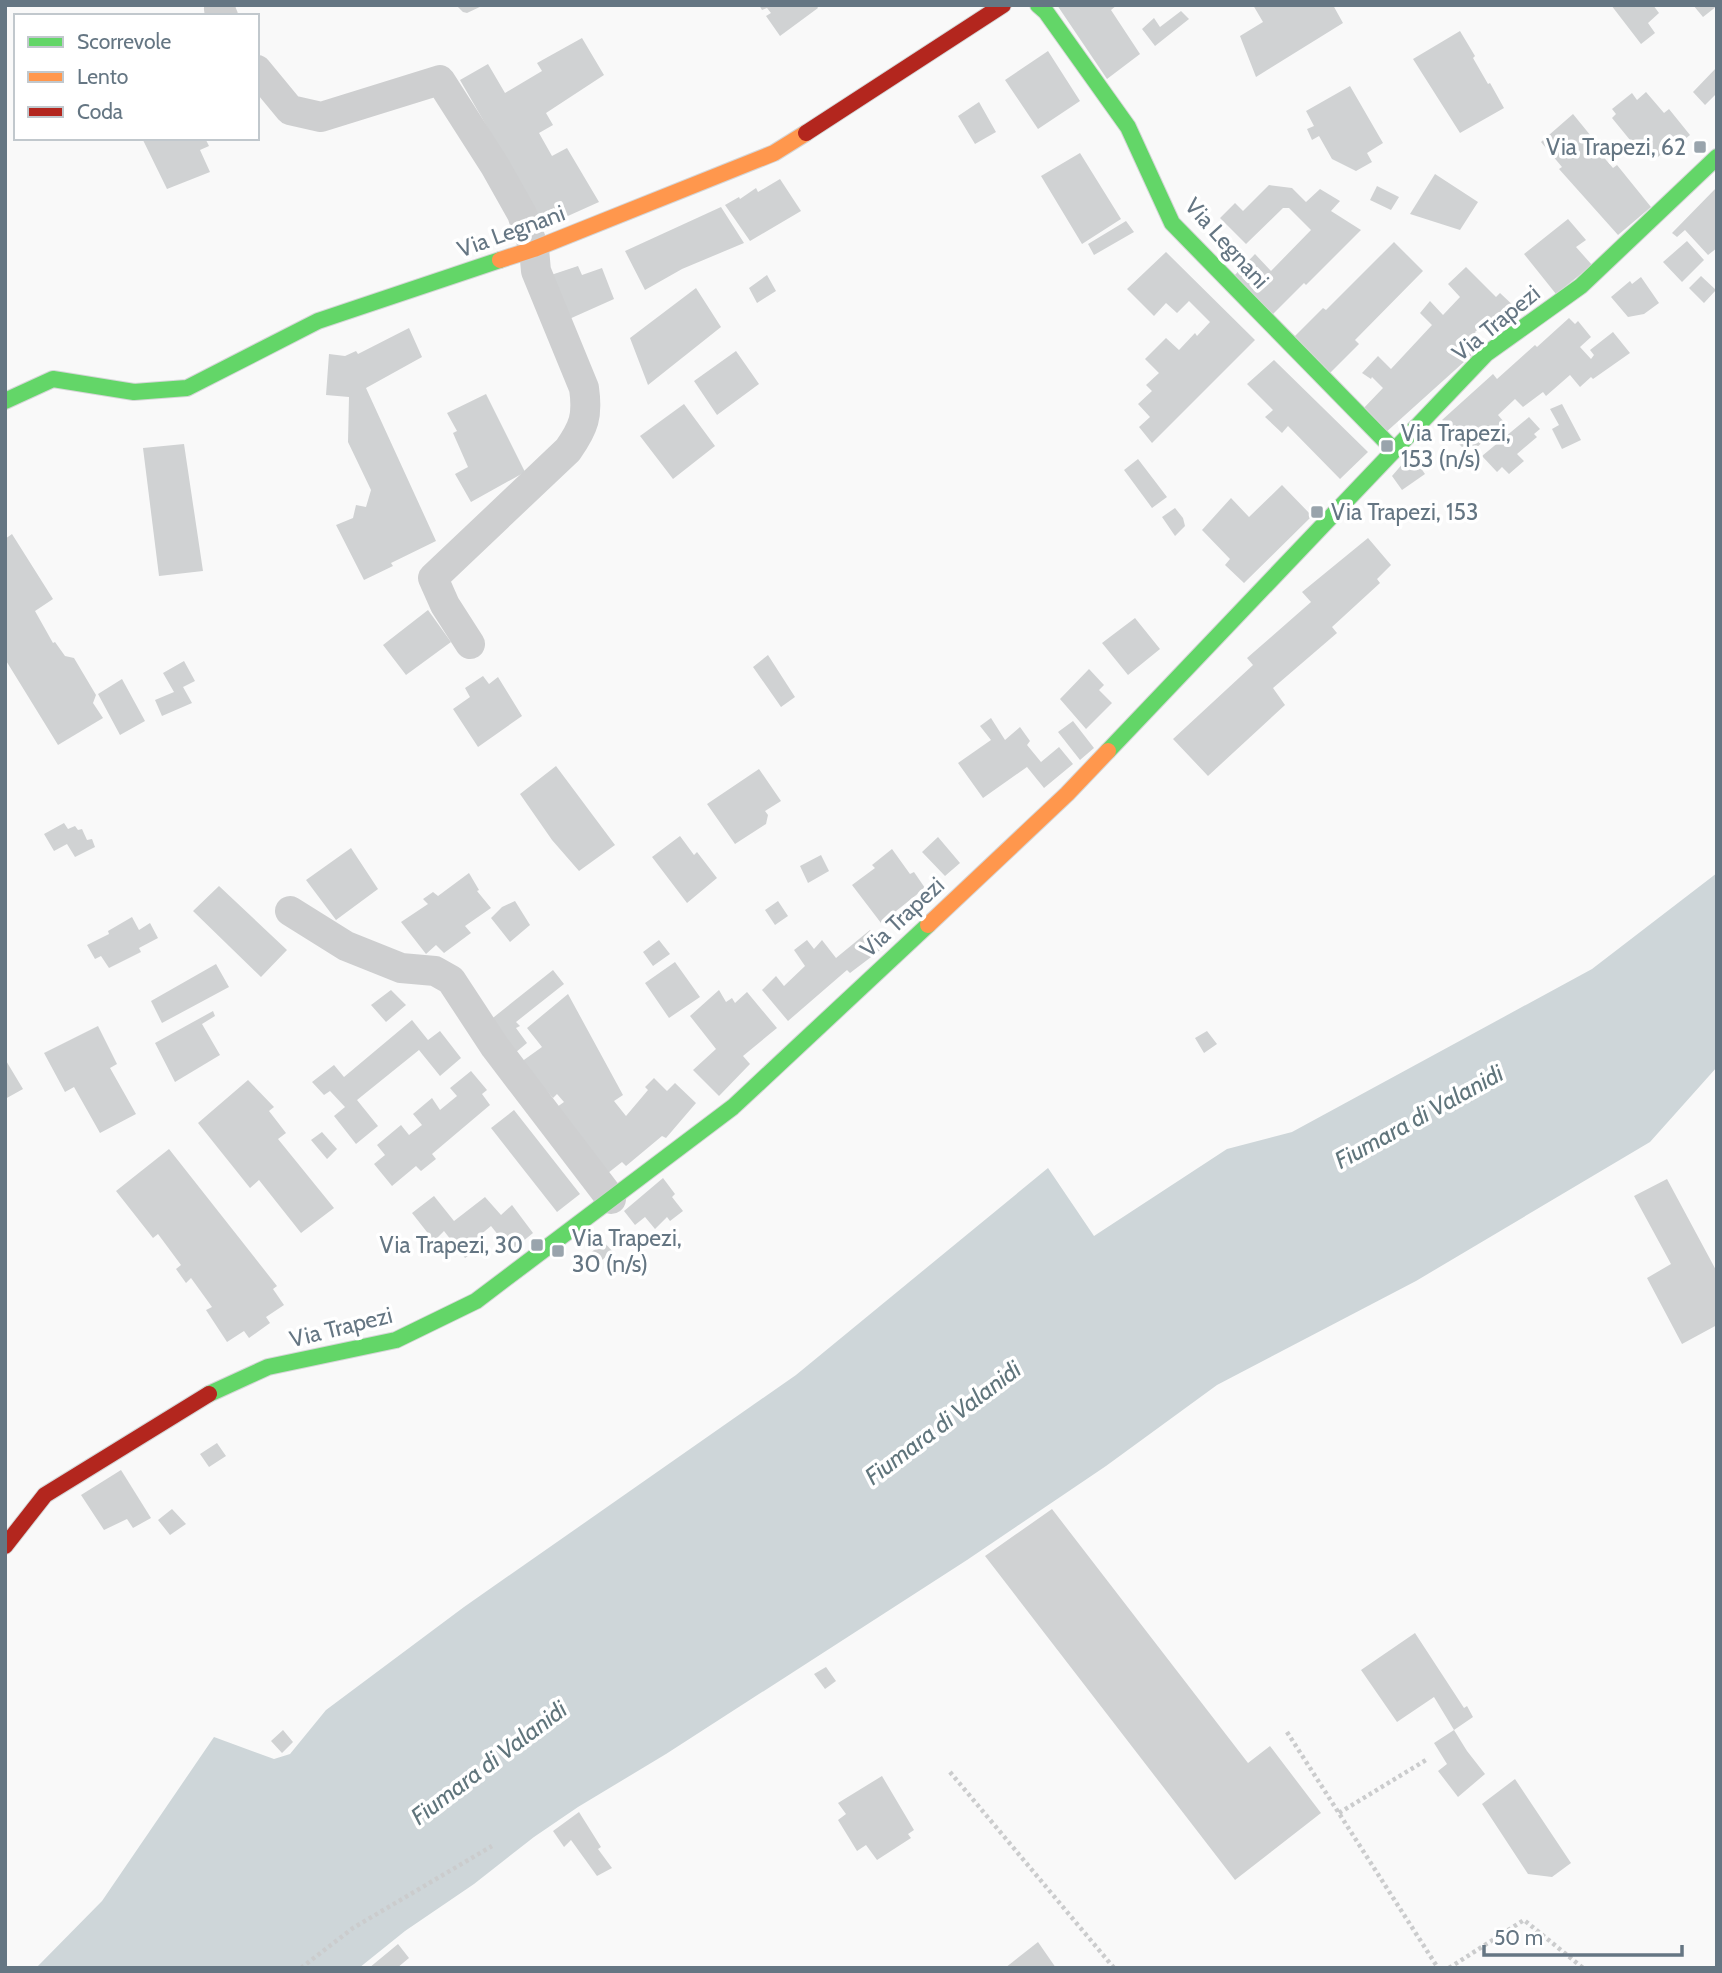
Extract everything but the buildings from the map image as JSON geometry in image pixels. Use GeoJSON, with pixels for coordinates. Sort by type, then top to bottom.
{"type":"FeatureCollection","features":[{"type":"Feature","properties":{"kind":"street","name":"Via Legnani"},"geometry":{"type":"LineString","coordinates":[[5,401],[53,379],[134,392],[187,388],[318,321],[534,249],[774,153],[1003,5]]}},
{"type":"Feature","properties":{"kind":"street","name":"Via Legnani"},"geometry":{"type":"LineString","coordinates":[[1038,5],[1046,12],[1128,127],[1172,223],[1394,450]]}},
{"type":"Feature","properties":{"kind":"street"},"geometry":{"type":"LineString","coordinates":[[259,72],[290,110],[321,117],[440,80],[522,214],[534,249],[536,271],[584,388],[587,407],[581,431],[568,450],[433,578],[445,604],[470,644]]}},
{"type":"Feature","properties":{"kind":"street","name":"Via Trapezi"},"geometry":{"type":"LineString","coordinates":[[5,1546],[46,1495],[208,1395],[268,1367],[396,1339],[476,1301],[733,1107],[1067,794],[1486,354],[1581,286],[1717,157]]}},
{"type":"Feature","properties":{"kind":"street"},"geometry":{"type":"LineString","coordinates":[[290,911],[346,946],[401,968],[435,971],[451,980],[495,1047],[611,1199]]}},
{"type":"Feature","properties":{"kind":"path"},"geometry":{"type":"LineString","coordinates":[[1287,1732],[1438,1968]]}},
{"type":"Feature","properties":{"kind":"path"},"geometry":{"type":"LineString","coordinates":[[1339,1813],[1426,1760]]}},
{"type":"Feature","properties":{"kind":"path"},"geometry":{"type":"LineString","coordinates":[[950,1772],[1114,1968]]}},
{"type":"Feature","properties":{"kind":"path"},"geometry":{"type":"LineString","coordinates":[[301,1968],[353,1928],[492,1846]]}},
{"type":"Feature","properties":{"kind":"path"},"geometry":{"type":"LineString","coordinates":[[1448,1968],[1524,1920],[1583,1968]]}},
{"type":"Feature","properties":{"kind":"water","name":"Fiumara di Valanidi"},"geometry":{"type":"Polygon","coordinates":[[[1717,873],[1717,1067],[1650,1142],[1416,1281],[1217,1385],[1106,1466],[967,1560],[666,1754],[578,1807],[405,1931],[359,1968],[36,1968],[102,1901],[214,1737],[274,1759],[290,1754],[326,1710],[464,1607],[796,1375],[1048,1168],[1094,1236],[1227,1149],[1292,1132],[1592,969],[1717,873]]]}},
{"type":"Feature","properties":{"kind":"traffic: fast"},"geometry":{"type":"LineString","coordinates":[[1038,5],[1046,12],[1128,127],[1172,223],[1394,450]]}},
{"type":"Feature","properties":{"kind":"traffic: fast"},"geometry":{"type":"LineString","coordinates":[[1108,751],[1486,354],[1581,286],[1717,157]]}},
{"type":"Feature","properties":{"kind":"traffic: fast"},"geometry":{"type":"LineString","coordinates":[[5,401],[53,379],[134,392],[187,388],[318,321],[500,260]]}},
{"type":"Feature","properties":{"kind":"traffic: fast"},"geometry":{"type":"LineString","coordinates":[[209,1394],[268,1367],[396,1340],[476,1301],[733,1107],[928,925]]}},
{"type":"Feature","properties":{"kind":"traffic: slow"},"geometry":{"type":"LineString","coordinates":[[500,260],[534,249],[774,153],[806,133]]}},
{"type":"Feature","properties":{"kind":"traffic: slow"},"geometry":{"type":"LineString","coordinates":[[928,925],[1067,794],[1108,751]]}},
{"type":"Feature","properties":{"kind":"traffic: jam"},"geometry":{"type":"LineString","coordinates":[[806,133],[1003,5]]}},
{"type":"Feature","properties":{"kind":"traffic: jam"},"geometry":{"type":"LineString","coordinates":[[5,1546],[45,1495],[209,1394]]}},
{"type":"Feature","properties":{"kind":"place","name":"Via Trapezi, 62"},"geometry":{"type":"Point","coordinates":[1700,147]}},
{"type":"Feature","properties":{"kind":"place","name":"Via Trapezi, 153 (n/s)"},"geometry":{"type":"Point","coordinates":[1387,446]}},
{"type":"Feature","properties":{"kind":"place","name":"Via Trapezi, 153"},"geometry":{"type":"Point","coordinates":[1317,512]}},
{"type":"Feature","properties":{"kind":"place","name":"Via Trapezi, 30"},"geometry":{"type":"Point","coordinates":[537,1245]}},
{"type":"Feature","properties":{"kind":"place","name":"Via Trapezi, 30 (n/s)"},"geometry":{"type":"Point","coordinates":[558,1251]}}]}
